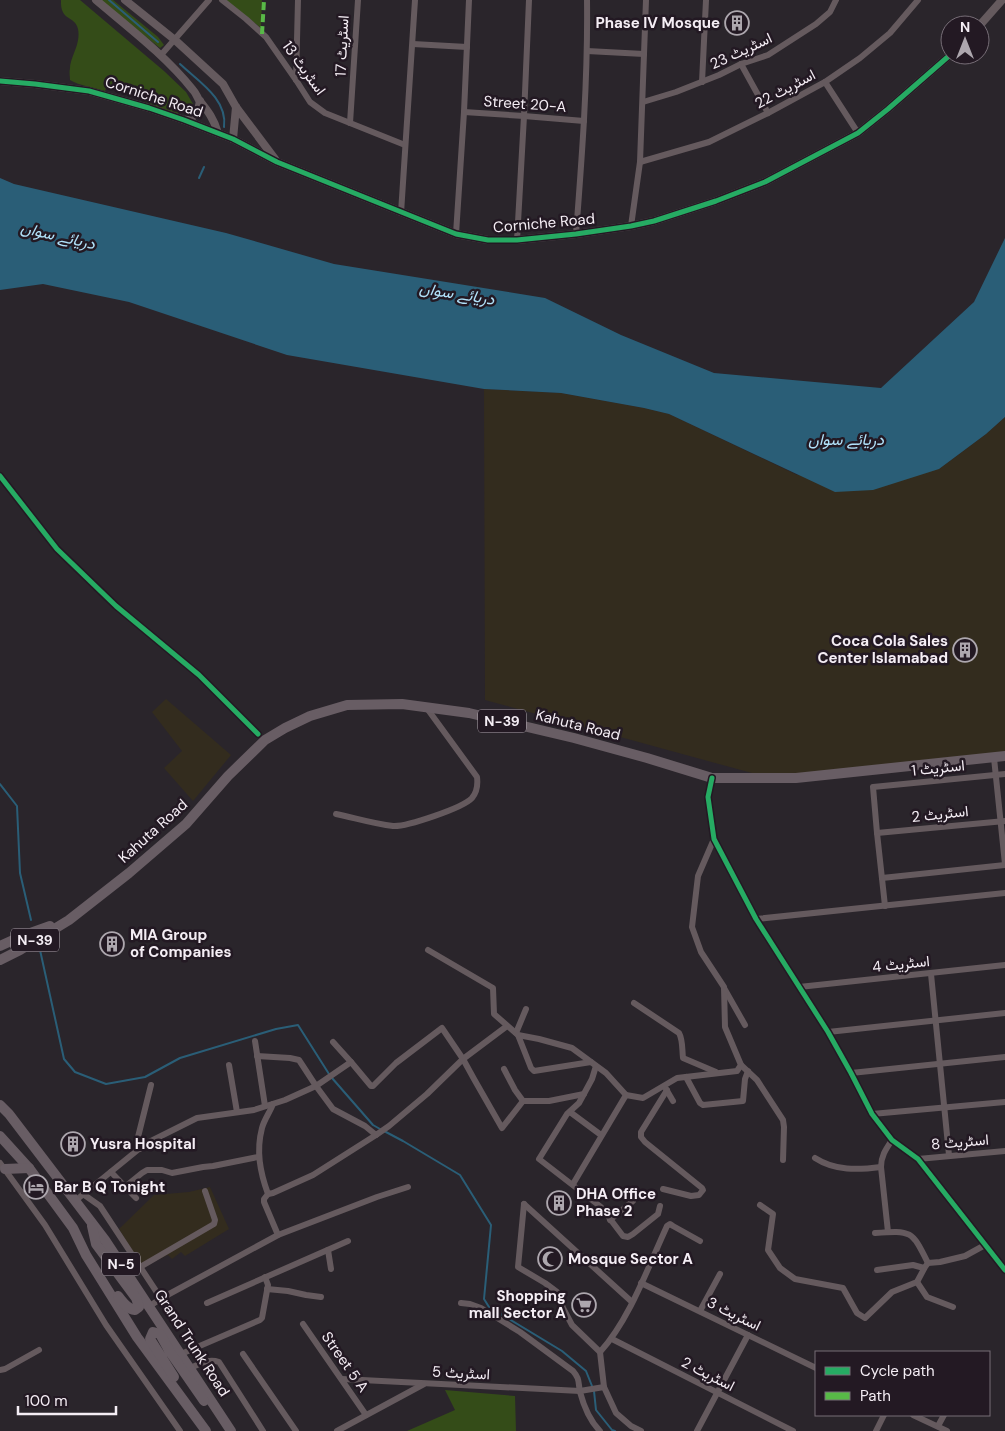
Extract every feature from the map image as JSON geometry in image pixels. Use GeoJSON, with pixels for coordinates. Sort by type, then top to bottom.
{"type":"FeatureCollection","features":[{"type":"Feature","properties":{"kind":"highway","name":"Kahuta Road"},"geometry":{"type":"LineString","coordinates":[[0,960],[69,920],[129,873],[186,824],[228,776],[265,740],[310,716],[348,706],[402,704],[469,713],[648,758],[712,778],[796,778],[1000,757]]}},
{"type":"Feature","properties":{"kind":"highway","name":"Kahuta Road"},"geometry":{"type":"LineString","coordinates":[[0,946],[22,936],[69,920]]}},
{"type":"Feature","properties":{"kind":"highway"},"geometry":{"type":"LineString","coordinates":[[0,1099],[9,1114]]}},
{"type":"Feature","properties":{"kind":"highway","name":"Grand Trunk Road"},"geometry":{"type":"LineString","coordinates":[[0,1105],[79,1198],[90,1220],[150,1306],[231,1431]]}},
{"type":"Feature","properties":{"kind":"highway","name":"N-5"},"geometry":{"type":"LineString","coordinates":[[0,1136],[29,1168],[73,1228],[86,1255],[137,1337],[206,1431]]}},
{"type":"Feature","properties":{"kind":"highway"},"geometry":{"type":"LineString","coordinates":[[2,1166],[29,1168]]}},
{"type":"Feature","properties":{"kind":"highway"},"geometry":{"type":"LineString","coordinates":[[73,1228],[125,1305],[131,1310],[137,1309],[138,1300],[96,1244],[90,1220]]}},
{"type":"Feature","properties":{"kind":"highway"},"geometry":{"type":"LineString","coordinates":[[192,1412],[186,1393],[150,1339],[153,1332],[160,1334],[205,1402],[217,1409]]}},
{"type":"Feature","properties":{"kind":"street"},"geometry":{"type":"LineString","coordinates":[[96,0],[161,56],[194,91],[200,101],[206,106],[216,124],[218,133]]}},
{"type":"Feature","properties":{"kind":"street"},"geometry":{"type":"LineString","coordinates":[[125,0],[175,40],[222,84],[236,107],[277,162]]}},
{"type":"Feature","properties":{"kind":"street"},"geometry":{"type":"LineString","coordinates":[[161,56],[209,0]]}},
{"type":"Feature","properties":{"kind":"street","name":"اسٹریٹ 13"},"geometry":{"type":"LineString","coordinates":[[222,0],[266,38],[310,102],[325,113],[405,145]]}},
{"type":"Feature","properties":{"kind":"street"},"geometry":{"type":"LineString","coordinates":[[296,80],[298,0]]}},
{"type":"Feature","properties":{"kind":"street","name":"اسٹریٹ 17"},"geometry":{"type":"LineString","coordinates":[[350,123],[358,0]]}},
{"type":"Feature","properties":{"kind":"street"},"geometry":{"type":"LineString","coordinates":[[401,212],[416,0]]}},
{"type":"Feature","properties":{"kind":"street"},"geometry":{"type":"LineString","coordinates":[[456,234],[468,47],[469,0]]}},
{"type":"Feature","properties":{"kind":"street"},"geometry":{"type":"LineString","coordinates":[[517,240],[529,0]]}},
{"type":"Feature","properties":{"kind":"street"},"geometry":{"type":"LineString","coordinates":[[576,234],[588,51],[587,0]]}},
{"type":"Feature","properties":{"kind":"street"},"geometry":{"type":"LineString","coordinates":[[631,226],[640,162],[646,0]]}},
{"type":"Feature","properties":{"kind":"street"},"geometry":{"type":"LineString","coordinates":[[702,82],[706,0]]}},
{"type":"Feature","properties":{"kind":"street","name":"اسٹریٹ 23"},"geometry":{"type":"LineString","coordinates":[[643,102],[676,92],[741,64],[768,55],[816,24],[830,12],[836,0]]}},
{"type":"Feature","properties":{"kind":"street","name":"اسٹریٹ 22"},"geometry":{"type":"LineString","coordinates":[[640,162],[709,142],[825,82],[890,34],[918,0]]}},
{"type":"Feature","properties":{"kind":"street"},"geometry":{"type":"LineString","coordinates":[[989,15],[1002,0]]}},
{"type":"Feature","properties":{"kind":"street"},"geometry":{"type":"LineString","coordinates":[[413,44],[468,47]]}},
{"type":"Feature","properties":{"kind":"street"},"geometry":{"type":"LineString","coordinates":[[588,51],[644,54]]}},
{"type":"Feature","properties":{"kind":"street"},"geometry":{"type":"LineString","coordinates":[[741,64],[768,113]]}},
{"type":"Feature","properties":{"kind":"street","name":"Corniche Road"},"geometry":{"type":"LineString","coordinates":[[0,81],[89,91],[149,108],[233,139],[277,162],[456,234],[488,240],[517,240],[576,234],[654,221],[766,182],[858,133],[940,64]]}},
{"type":"Feature","properties":{"kind":"street"},"geometry":{"type":"LineString","coordinates":[[825,82],[858,133]]}},
{"type":"Feature","properties":{"kind":"street"},"geometry":{"type":"LineString","coordinates":[[184,120],[191,119],[198,110],[200,101]]}},
{"type":"Feature","properties":{"kind":"street"},"geometry":{"type":"LineString","coordinates":[[233,139],[236,107]]}},
{"type":"Feature","properties":{"kind":"street","name":"Street 20-A"},"geometry":{"type":"LineString","coordinates":[[464,112],[584,121]]}},
{"type":"Feature","properties":{"kind":"street"},"geometry":{"type":"LineString","coordinates":[[0,476],[57,550],[116,606],[199,675],[258,734]]}},
{"type":"Feature","properties":{"kind":"street"},"geometry":{"type":"LineString","coordinates":[[336,814],[395,826],[422,820],[456,808],[471,800],[476,793],[477,777],[426,707]]}},
{"type":"Feature","properties":{"kind":"street"},"geometry":{"type":"LineString","coordinates":[[882,878],[1005,864],[1003,821],[996,775],[1000,757]]}},
{"type":"Feature","properties":{"kind":"street","name":"اسٹریٹ 1"},"geometry":{"type":"LineString","coordinates":[[876,833],[873,787],[1005,774]]}},
{"type":"Feature","properties":{"kind":"street"},"geometry":{"type":"LineString","coordinates":[[712,778],[708,797],[714,839],[756,919],[828,1032],[872,1114],[892,1140],[918,1159],[984,1245],[1004,1266]]}},
{"type":"Feature","properties":{"kind":"street","name":"اسٹریٹ 2"},"geometry":{"type":"LineString","coordinates":[[876,833],[1003,821]]}},
{"type":"Feature","properties":{"kind":"street"},"geometry":{"type":"LineString","coordinates":[[876,833],[885,906]]}},
{"type":"Feature","properties":{"kind":"street"},"geometry":{"type":"LineString","coordinates":[[714,839],[698,876],[692,927],[701,952],[724,987],[745,1025]]}},
{"type":"Feature","properties":{"kind":"street"},"geometry":{"type":"LineString","coordinates":[[756,919],[1005,893]]}},
{"type":"Feature","properties":{"kind":"street"},"geometry":{"type":"LineString","coordinates":[[428,950],[493,988],[494,1014],[517,1034],[572,1048],[606,1073],[626,1095],[643,1098],[665,1088],[677,1078],[737,1070],[741,1065]]}},
{"type":"Feature","properties":{"kind":"street","name":"اسٹریٹ 4"},"geometry":{"type":"LineString","coordinates":[[799,987],[1005,965]]}},
{"type":"Feature","properties":{"kind":"street"},"geometry":{"type":"LineString","coordinates":[[931,974],[949,1156]]}},
{"type":"Feature","properties":{"kind":"street"},"geometry":{"type":"LineString","coordinates":[[724,987],[725,1027],[741,1065],[762,1088],[783,1120],[783,1160]]}},
{"type":"Feature","properties":{"kind":"street"},"geometry":{"type":"LineString","coordinates":[[634,1003],[679,1033],[681,1036],[683,1058],[717,1073]]}},
{"type":"Feature","properties":{"kind":"street"},"geometry":{"type":"LineString","coordinates":[[526,1009],[517,1034],[534,1071],[593,1064]]}},
{"type":"Feature","properties":{"kind":"street"},"geometry":{"type":"LineString","coordinates":[[828,1032],[1005,1013]]}},
{"type":"Feature","properties":{"kind":"street"},"geometry":{"type":"LineString","coordinates":[[278,1235],[264,1202],[268,1194],[313,1175],[381,1132],[427,1094],[463,1059],[507,1026]]}},
{"type":"Feature","properties":{"kind":"street"},"geometry":{"type":"LineString","coordinates":[[333,1042],[373,1086],[396,1063],[442,1028],[463,1059],[502,1128],[524,1101]]}},
{"type":"Feature","properties":{"kind":"street"},"geometry":{"type":"LineString","coordinates":[[255,1042],[265,1106]]}},
{"type":"Feature","properties":{"kind":"street"},"geometry":{"type":"LineString","coordinates":[[257,1056],[299,1060],[333,1109],[365,1126],[381,1132]]}},
{"type":"Feature","properties":{"kind":"street"},"geometry":{"type":"LineString","coordinates":[[851,1073],[1005,1057]]}},
{"type":"Feature","properties":{"kind":"street"},"geometry":{"type":"LineString","coordinates":[[79,1198],[140,1148],[197,1118],[254,1110],[285,1100],[316,1086],[351,1062]]}},
{"type":"Feature","properties":{"kind":"street"},"geometry":{"type":"LineString","coordinates":[[593,1064],[592,1079],[579,1103],[567,1114],[539,1159],[601,1207],[622,1236],[628,1237],[633,1234],[658,1214],[660,1206]]}},
{"type":"Feature","properties":{"kind":"street"},"geometry":{"type":"LineString","coordinates":[[229,1066],[237,1112]]}},
{"type":"Feature","properties":{"kind":"street"},"geometry":{"type":"LineString","coordinates":[[504,1069],[515,1090],[524,1101]]}},
{"type":"Feature","properties":{"kind":"street"},"geometry":{"type":"LineString","coordinates":[[686,1077],[700,1103],[703,1105],[743,1101],[745,1079],[748,1071]]}},
{"type":"Feature","properties":{"kind":"street"},"geometry":{"type":"LineString","coordinates":[[140,1148],[138,1136],[151,1085]]}},
{"type":"Feature","properties":{"kind":"street"},"geometry":{"type":"LineString","coordinates":[[665,1088],[673,1101]]}},
{"type":"Feature","properties":{"kind":"street"},"geometry":{"type":"LineString","coordinates":[[663,1189],[691,1196],[699,1196],[702,1190],[702,1188],[641,1137],[665,1088]]}},
{"type":"Feature","properties":{"kind":"street"},"geometry":{"type":"LineString","coordinates":[[524,1101],[549,1101],[584,1094]]}},
{"type":"Feature","properties":{"kind":"street"},"geometry":{"type":"LineString","coordinates":[[572,1184],[626,1095]]}},
{"type":"Feature","properties":{"kind":"street"},"geometry":{"type":"LineString","coordinates":[[872,1114],[1005,1102]]}},
{"type":"Feature","properties":{"kind":"street"},"geometry":{"type":"LineString","coordinates":[[268,1194],[258,1157],[262,1128],[273,1104]]}},
{"type":"Feature","properties":{"kind":"street"},"geometry":{"type":"LineString","coordinates":[[570,1112],[601,1135]]}},
{"type":"Feature","properties":{"kind":"street"},"geometry":{"type":"LineString","coordinates":[[888,1232],[881,1159],[892,1140]]}},
{"type":"Feature","properties":{"kind":"street","name":"اسٹریٹ 8"},"geometry":{"type":"LineString","coordinates":[[918,1159],[1005,1151]]}},
{"type":"Feature","properties":{"kind":"street"},"geometry":{"type":"LineString","coordinates":[[126,1186],[147,1170],[162,1170],[172,1173],[258,1157]]}},
{"type":"Feature","properties":{"kind":"street"},"geometry":{"type":"LineString","coordinates":[[815,1158],[824,1164],[836,1168],[865,1169],[881,1167]]}},
{"type":"Feature","properties":{"kind":"street"},"geometry":{"type":"LineString","coordinates":[[2,1166],[45,1225],[106,1325],[180,1431]]}},
{"type":"Feature","properties":{"kind":"street"},"geometry":{"type":"LineString","coordinates":[[111,1172],[136,1198]]}},
{"type":"Feature","properties":{"kind":"street"},"geometry":{"type":"LineString","coordinates":[[150,1306],[278,1235],[408,1187]]}},
{"type":"Feature","properties":{"kind":"street"},"geometry":{"type":"LineString","coordinates":[[128,1274],[215,1222],[205,1191]]}},
{"type":"Feature","properties":{"kind":"street"},"geometry":{"type":"LineString","coordinates":[[79,1198],[100,1206],[160,1299]]}},
{"type":"Feature","properties":{"kind":"street"},"geometry":{"type":"LineString","coordinates":[[610,1220],[633,1201]]}},
{"type":"Feature","properties":{"kind":"street"},"geometry":{"type":"LineString","coordinates":[[632,1302],[524,1204],[518,1267],[557,1292],[572,1325],[600,1352],[602,1388],[616,1413],[641,1431]]}},
{"type":"Feature","properties":{"kind":"street"},"geometry":{"type":"LineString","coordinates":[[760,1205],[773,1214],[768,1250],[780,1268],[795,1279],[843,1288],[857,1313],[865,1318],[892,1292],[917,1282],[926,1266],[918,1244],[913,1237],[901,1232],[875,1233]]}},
{"type":"Feature","properties":{"kind":"street"},"geometry":{"type":"LineString","coordinates":[[600,1352],[612,1339],[632,1302],[667,1226],[670,1224],[700,1241]]}},
{"type":"Feature","properties":{"kind":"street"},"geometry":{"type":"LineString","coordinates":[[207,1303],[348,1241]]}},
{"type":"Feature","properties":{"kind":"street"},"geometry":{"type":"LineString","coordinates":[[877,1270],[913,1265],[926,1266],[965,1256],[984,1245]]}},
{"type":"Feature","properties":{"kind":"street"},"geometry":{"type":"LineString","coordinates":[[328,1250],[331,1270]]}},
{"type":"Feature","properties":{"kind":"street"},"geometry":{"type":"LineString","coordinates":[[700,1311],[720,1274]]}},
{"type":"Feature","properties":{"kind":"street"},"geometry":{"type":"LineString","coordinates":[[181,1354],[260,1320],[264,1316],[268,1285],[265,1277]]}},
{"type":"Feature","properties":{"kind":"street"},"geometry":{"type":"LineString","coordinates":[[917,1282],[928,1296],[953,1307]]}},
{"type":"Feature","properties":{"kind":"street","name":"اسٹریٹ 3"},"geometry":{"type":"LineString","coordinates":[[641,1283],[815,1368]]}},
{"type":"Feature","properties":{"kind":"street"},"geometry":{"type":"LineString","coordinates":[[267,1289],[321,1296]]}},
{"type":"Feature","properties":{"kind":"street"},"geometry":{"type":"LineString","coordinates":[[461,1303],[481,1308],[520,1332],[567,1365],[578,1376],[590,1419],[600,1431]]}},
{"type":"Feature","properties":{"kind":"street","name":"Street 5 A"},"geometry":{"type":"LineString","coordinates":[[303,1324],[366,1415]]}},
{"type":"Feature","properties":{"kind":"street"},"geometry":{"type":"LineString","coordinates":[[697,1431],[748,1335]]}},
{"type":"Feature","properties":{"kind":"street","name":"اسٹریٹ 2"},"geometry":{"type":"LineString","coordinates":[[612,1339],[793,1431]]}},
{"type":"Feature","properties":{"kind":"street"},"geometry":{"type":"LineString","coordinates":[[0,1370],[38,1350]]}},
{"type":"Feature","properties":{"kind":"street"},"geometry":{"type":"LineString","coordinates":[[243,1354],[296,1431]]}},
{"type":"Feature","properties":{"kind":"street"},"geometry":{"type":"LineString","coordinates":[[190,1368],[206,1361],[213,1360],[219,1362],[263,1431]]}},
{"type":"Feature","properties":{"kind":"street","name":"اسٹریٹ 5"},"geometry":{"type":"LineString","coordinates":[[342,1379],[583,1391],[602,1388]]}},
{"type":"Feature","properties":{"kind":"street"},"geometry":{"type":"LineString","coordinates":[[337,1431],[424,1384]]}},
{"type":"Feature","properties":{"kind":"street"},"geometry":{"type":"LineString","coordinates":[[876,1431],[884,1416]]}},
{"type":"Feature","properties":{"kind":"street"},"geometry":{"type":"LineString","coordinates":[[915,1416],[947,1431]]}},
{"type":"Feature","properties":{"kind":"street"},"geometry":{"type":"LineString","coordinates":[[938,1426],[943,1416]]}},
{"type":"Feature","properties":{"kind":"shaded area"},"geometry":{"type":"Polygon","coordinates":[[[484,389],[561,393],[669,414],[797,475],[939,469],[986,434],[1005,417],[1005,755],[770,778],[485,700],[484,389]]]}},
{"type":"Feature","properties":{"kind":"shaded area"},"geometry":{"type":"Polygon","coordinates":[[[166,699],[231,755],[193,801],[164,768],[182,751],[152,712],[166,699]]]}},
{"type":"Feature","properties":{"kind":"shaded area"},"geometry":{"type":"Polygon","coordinates":[[[210,1187],[229,1229],[185,1256],[181,1252],[172,1259],[168,1255],[142,1267],[119,1229],[154,1195],[189,1192],[210,1187]]]}},
{"type":"Feature","properties":{"kind":"green space"},"geometry":{"type":"Polygon","coordinates":[[[61,0],[80,0],[164,71],[186,92],[193,104],[185,112],[176,114],[143,101],[142,96],[107,86],[105,91],[70,80],[71,63],[79,34],[74,22],[63,12],[61,0]]]}},
{"type":"Feature","properties":{"kind":"green space"},"geometry":{"type":"Polygon","coordinates":[[[99,0],[113,0],[158,37],[164,45],[160,48],[99,0]]]}},
{"type":"Feature","properties":{"kind":"green space"},"geometry":{"type":"Polygon","coordinates":[[[225,0],[262,0],[261,28],[225,0]]]}},
{"type":"Feature","properties":{"kind":"green space"},"geometry":{"type":"Polygon","coordinates":[[[445,1390],[515,1396],[516,1431],[407,1431],[455,1410],[445,1390]]]}},
{"type":"Feature","properties":{"kind":"water","name":"دریائے سواں"},"geometry":{"type":"Polygon","coordinates":[[[0,178],[14,184],[226,233],[334,264],[545,298],[621,335],[714,373],[881,388],[974,302],[1005,238],[1005,417],[986,434],[939,469],[873,490],[835,492],[669,414],[561,393],[484,389],[287,355],[129,302],[43,284],[0,290],[0,178]]]}},
{"type":"Feature","properties":{"kind":"waterway"},"geometry":{"type":"LineString","coordinates":[[109,0],[158,42]]}},
{"type":"Feature","properties":{"kind":"waterway"},"geometry":{"type":"LineString","coordinates":[[180,64],[217,99],[224,117],[224,127]]}},
{"type":"Feature","properties":{"kind":"waterway"},"geometry":{"type":"LineString","coordinates":[[199,178],[204,167]]}},
{"type":"Feature","properties":{"kind":"waterway"},"geometry":{"type":"LineString","coordinates":[[0,784],[17,806],[20,873],[31,920]]}},
{"type":"Feature","properties":{"kind":"waterway"},"geometry":{"type":"LineString","coordinates":[[40,950],[64,1059],[75,1072],[106,1084],[145,1077],[180,1058],[276,1029],[298,1025],[329,1074]]}},
{"type":"Feature","properties":{"kind":"waterway"},"geometry":{"type":"LineString","coordinates":[[332,1078],[373,1125],[380,1129]]}},
{"type":"Feature","properties":{"kind":"waterway"},"geometry":{"type":"LineString","coordinates":[[384,1131],[460,1175],[491,1225],[484,1299],[489,1307],[562,1351],[586,1371],[592,1386]]}},
{"type":"Feature","properties":{"kind":"waterway"},"geometry":{"type":"LineString","coordinates":[[594,1391],[596,1410],[612,1430],[615,1431]]}},
{"type":"Feature","properties":{"kind":"marked path"},"geometry":{"type":"LineString","coordinates":[[262,34],[264,0]]}},
{"type":"Feature","properties":{"kind":"cycle path"},"geometry":{"type":"LineString","coordinates":[[0,81],[89,91],[149,108],[233,139],[277,162],[456,234],[488,240],[517,240],[576,234],[654,221],[716,201],[765,182],[858,133],[940,64]]}},
{"type":"Feature","properties":{"kind":"cycle path"},"geometry":{"type":"LineString","coordinates":[[0,476],[57,549],[116,606],[199,675],[258,734]]}},
{"type":"Feature","properties":{"kind":"cycle path"},"geometry":{"type":"LineString","coordinates":[[712,778],[708,797],[714,839],[756,919],[828,1032],[872,1114],[892,1140],[918,1159],[1005,1270]]}},
{"type":"Feature","properties":{"kind":"place","name":"Phase IV Mosque"},"geometry":{"type":"Point","coordinates":[737,23]}},
{"type":"Feature","properties":{"kind":"place","name":"Coca Cola Sales Center Islamabad"},"geometry":{"type":"Point","coordinates":[965,650]}},
{"type":"Feature","properties":{"kind":"place","name":"MIA Group of Companies"},"geometry":{"type":"Point","coordinates":[112,944]}},
{"type":"Feature","properties":{"kind":"place","name":"Yusra Hospital"},"geometry":{"type":"Point","coordinates":[73,1144]}},
{"type":"Feature","properties":{"kind":"place","name":"Bar B Q Tonight"},"geometry":{"type":"Point","coordinates":[36,1187]}},
{"type":"Feature","properties":{"kind":"place","name":"DHA Office Phase 2"},"geometry":{"type":"Point","coordinates":[559,1203]}},
{"type":"Feature","properties":{"kind":"place","name":"Mosque Sector A"},"geometry":{"type":"Point","coordinates":[550,1259]}},
{"type":"Feature","properties":{"kind":"place","name":"Shopping mall Sector A"},"geometry":{"type":"Point","coordinates":[584,1305]}}]}
